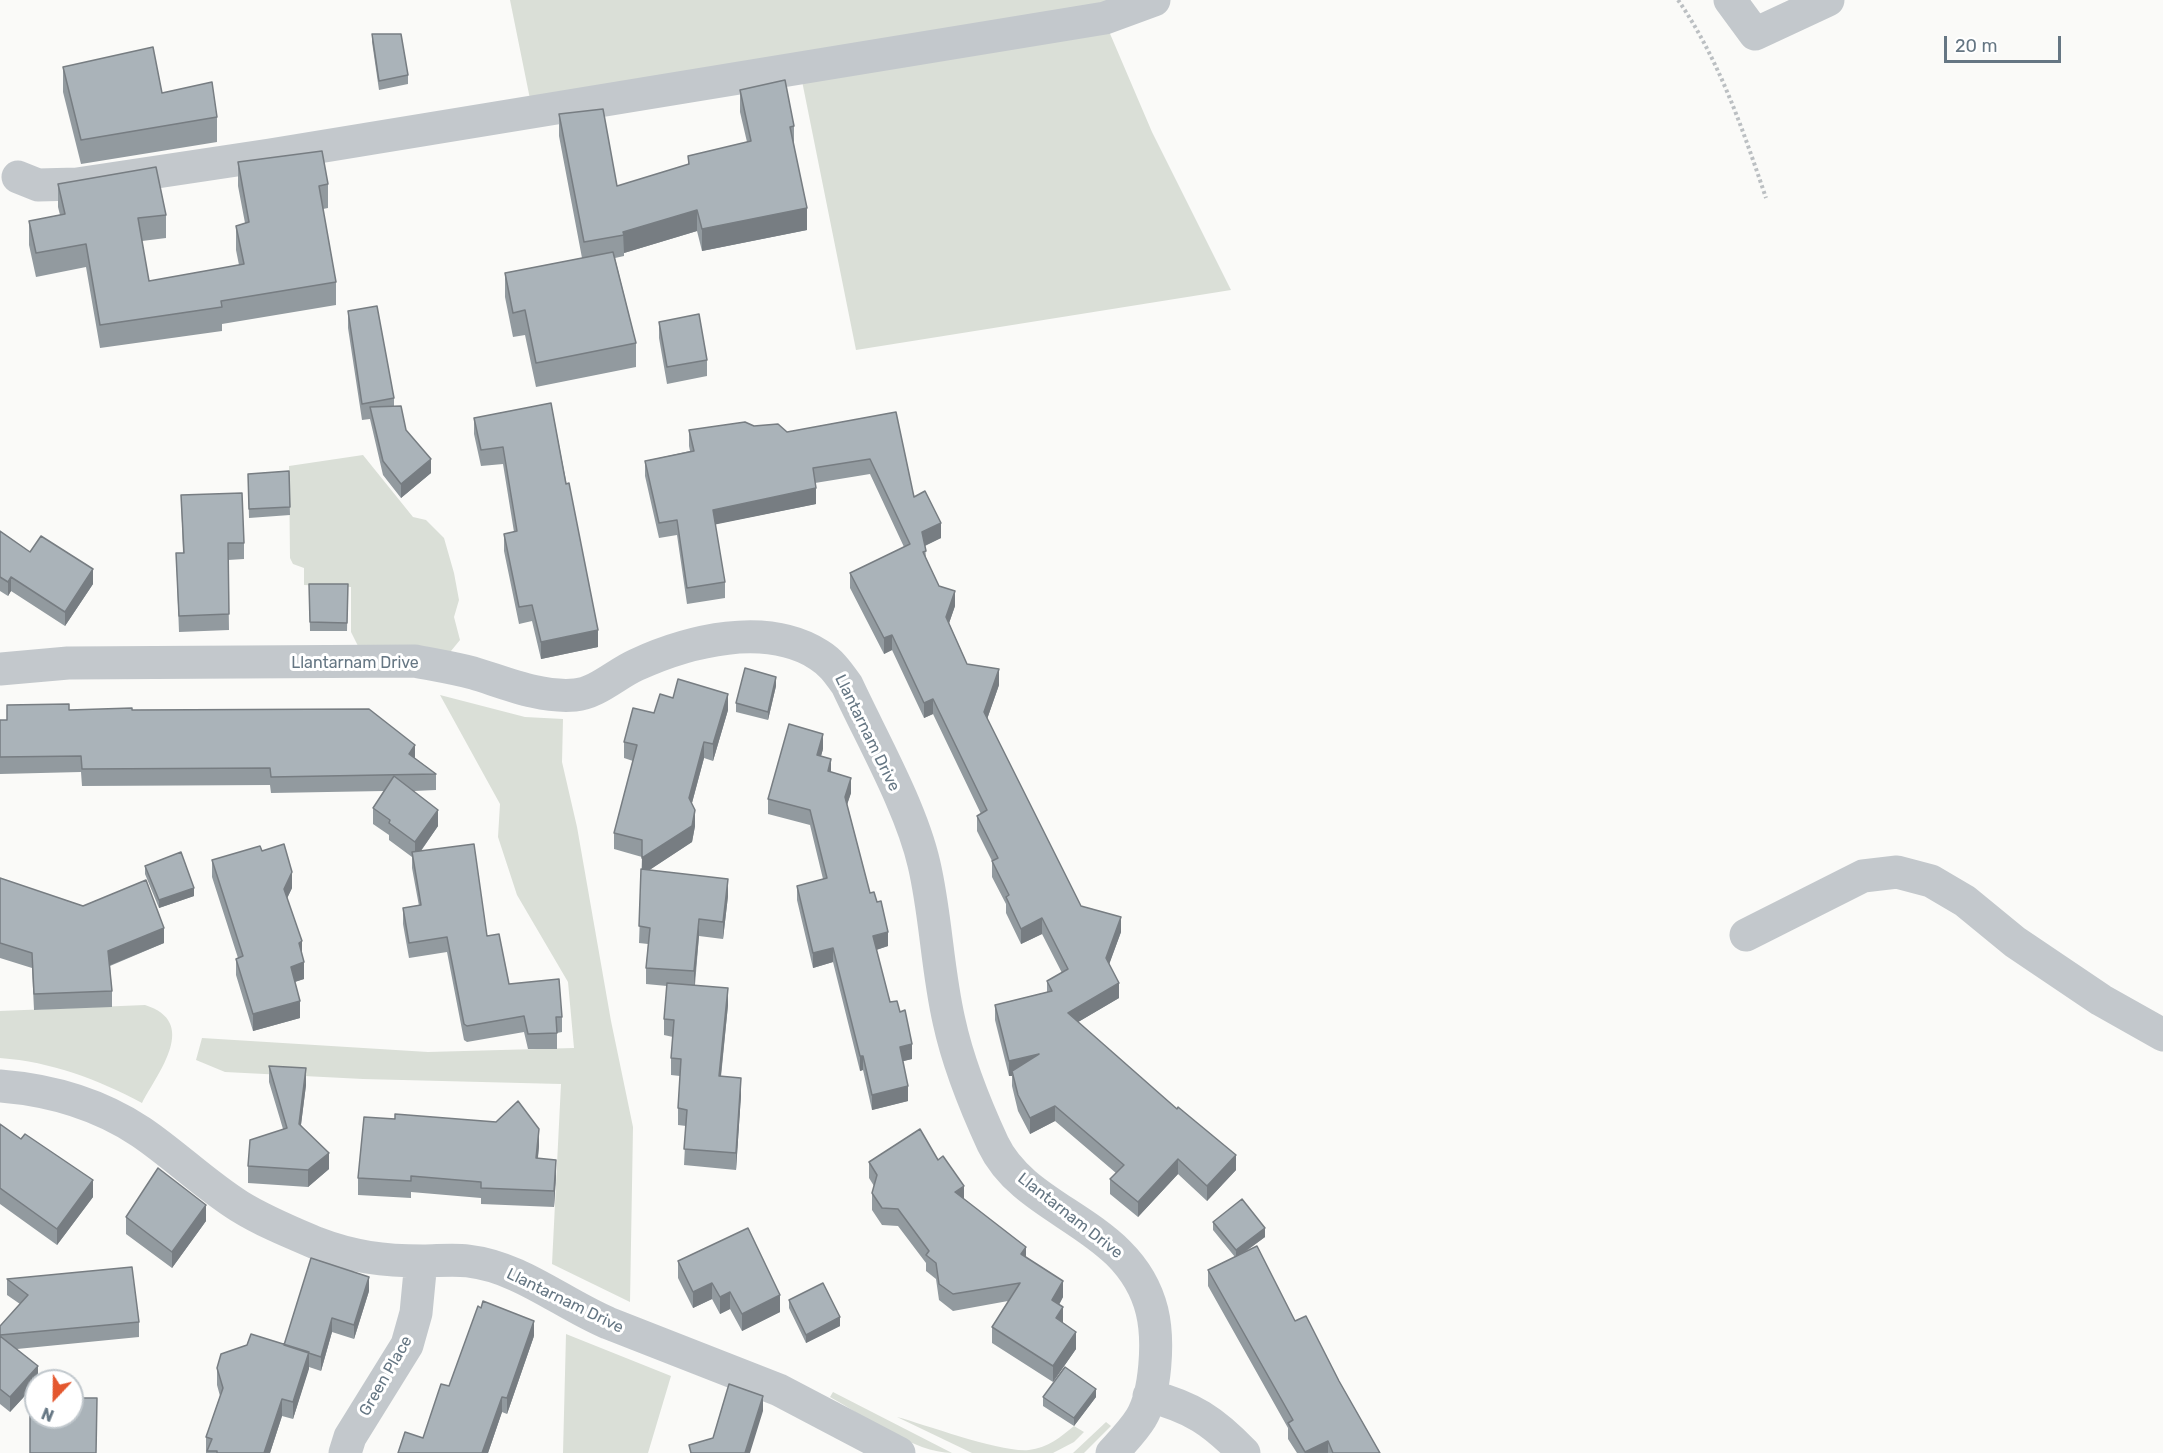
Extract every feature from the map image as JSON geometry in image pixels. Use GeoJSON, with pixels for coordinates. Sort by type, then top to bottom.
{"type":"FeatureCollection","features":[{"type":"Feature","properties":{"kind":"street"},"geometry":{"type":"LineString","coordinates":[[18,177],[38,185],[77,184],[270,155],[1105,18],[1154,0]]}},
{"type":"Feature","properties":{"kind":"street"},"geometry":{"type":"LineString","coordinates":[[1730,0],[1755,34],[1828,0]]}},
{"type":"Feature","properties":{"kind":"street","name":"Llantarnam Drive"},"geometry":{"type":"LineString","coordinates":[[0,669],[68,663],[415,661],[451,667],[553,695],[578,695],[634,666],[676,649],[719,640],[754,638],[787,642],[819,655],[833,665],[847,685],[914,831],[924,863],[949,1021],[965,1076],[994,1146],[1008,1168],[1029,1187],[1105,1240],[1127,1261],[1142,1286],[1152,1311],[1156,1336],[1149,1396],[1142,1417],[1112,1453]]}},
{"type":"Feature","properties":{"kind":"street"},"geometry":{"type":"LineString","coordinates":[[1746,935],[1863,876],[1897,872],[1931,881],[1965,902],[2015,942],[2102,1000],[2163,1035]]}},
{"type":"Feature","properties":{"kind":"street","name":"Llantarnam Drive"},"geometry":{"type":"LineString","coordinates":[[0,1086],[42,1092],[74,1100],[112,1115],[141,1132],[238,1206],[317,1243],[350,1256],[379,1260],[467,1260],[492,1266],[532,1282],[583,1313],[779,1390],[899,1453]]}},
{"type":"Feature","properties":{"kind":"street","name":"Green Place"},"geometry":{"type":"LineString","coordinates":[[345,1453],[350,1437],[407,1345],[416,1313],[421,1261]]}},
{"type":"Feature","properties":{"kind":"street"},"geometry":{"type":"LineString","coordinates":[[1149,1396],[1181,1404],[1205,1417],[1244,1453]]}},
{"type":"Feature","properties":{"kind":"path"},"geometry":{"type":"LineString","coordinates":[[1678,0],[1697,28],[1733,108],[1766,198]]}},
{"type":"Feature","properties":{"kind":"shaded area"},"geometry":{"type":"Polygon","coordinates":[[[510,0],[1117,0],[530,99],[510,0]]]}},
{"type":"Feature","properties":{"kind":"shaded area"},"geometry":{"type":"Polygon","coordinates":[[[1108,29],[1152,132],[1231,290],[856,350],[801,76],[1108,29]]]}},
{"type":"Feature","properties":{"kind":"shaded area"},"geometry":{"type":"Polygon","coordinates":[[[363,455],[413,517],[426,520],[444,538],[459,600],[454,617],[460,640],[451,651],[419,653],[360,650],[351,632],[351,587],[304,585],[304,568],[293,564],[290,558],[289,466],[363,455]]]}},
{"type":"Feature","properties":{"kind":"shaded area"},"geometry":{"type":"Polygon","coordinates":[[[440,695],[525,717],[563,719],[562,762],[577,827],[611,1021],[633,1127],[630,1302],[552,1264],[561,1084],[363,1079],[225,1072],[196,1060],[202,1038],[428,1052],[574,1048],[568,982],[517,895],[498,837],[500,804],[440,695]]]}},
{"type":"Feature","properties":{"kind":"shaded area"},"geometry":{"type":"Polygon","coordinates":[[[145,1005],[161,1013],[170,1023],[172,1035],[165,1062],[142,1103],[108,1086],[74,1073],[38,1063],[0,1058],[0,1011],[145,1005]]]}},
{"type":"Feature","properties":{"kind":"shaded area"},"geometry":{"type":"Polygon","coordinates":[[[566,1334],[671,1376],[648,1453],[563,1453],[566,1334]]]}},
{"type":"Feature","properties":{"kind":"shaded area"},"geometry":{"type":"Polygon","coordinates":[[[833,1392],[952,1453],[922,1447],[890,1432],[830,1397],[833,1392]]]}},
{"type":"Feature","properties":{"kind":"shaded area"},"geometry":{"type":"Polygon","coordinates":[[[897,1417],[983,1443],[1017,1450],[1042,1447],[1059,1438],[1074,1426],[1084,1432],[1074,1442],[1053,1453],[972,1453],[897,1417]]]}},
{"type":"Feature","properties":{"kind":"shaded area"},"geometry":{"type":"Polygon","coordinates":[[[1106,1422],[1111,1426],[1084,1453],[1073,1453],[1106,1422]]]}},
{"type":"Feature","properties":{"kind":"building"},"geometry":{"type":"Polygon","coordinates":[[[372,34],[401,34],[408,75],[379,81],[372,34]]]}},
{"type":"Feature","properties":{"kind":"building"},"geometry":{"type":"Polygon","coordinates":[[[153,47],[162,93],[212,82],[217,117],[81,140],[63,67],[153,47]]]}},
{"type":"Feature","properties":{"kind":"building"},"geometry":{"type":"Polygon","coordinates":[[[785,80],[794,126],[790,127],[807,208],[702,229],[697,210],[623,232],[624,235],[584,242],[559,114],[603,109],[617,186],[689,164],[688,156],[751,141],[740,90],[785,80]]]}},
{"type":"Feature","properties":{"kind":"building"},"geometry":{"type":"Polygon","coordinates":[[[322,151],[328,184],[319,186],[336,282],[221,301],[222,307],[100,325],[86,244],[36,253],[29,221],[65,214],[58,184],[156,167],[166,215],[138,218],[149,281],[244,264],[236,226],[249,222],[238,162],[322,151]]]}},
{"type":"Feature","properties":{"kind":"building"},"geometry":{"type":"Polygon","coordinates":[[[613,252],[636,343],[536,363],[525,310],[513,313],[505,273],[613,252]]]}},
{"type":"Feature","properties":{"kind":"building"},"geometry":{"type":"Polygon","coordinates":[[[377,306],[394,398],[362,404],[348,311],[377,306]]]}},
{"type":"Feature","properties":{"kind":"building"},"geometry":{"type":"Polygon","coordinates":[[[699,314],[707,360],[667,367],[659,322],[699,314]]]}},
{"type":"Feature","properties":{"kind":"building"},"geometry":{"type":"Polygon","coordinates":[[[551,403],[598,630],[541,642],[532,605],[519,607],[504,534],[517,531],[503,447],[481,450],[474,418],[551,403]]]}},
{"type":"Feature","properties":{"kind":"building"},"geometry":{"type":"Polygon","coordinates":[[[401,406],[406,430],[431,459],[401,484],[383,461],[370,407],[401,406]]]}},
{"type":"Feature","properties":{"kind":"building"},"geometry":{"type":"Polygon","coordinates":[[[896,412],[914,497],[925,491],[941,523],[922,532],[926,551],[923,552],[939,586],[955,591],[946,617],[967,664],[999,669],[984,712],[1081,906],[1121,917],[1106,958],[1119,983],[1068,1013],[1177,1109],[1178,1107],[1236,1155],[1207,1186],[1178,1159],[1138,1202],[1110,1179],[1124,1165],[1055,1106],[1030,1118],[1018,1095],[1012,1071],[1039,1054],[1009,1061],[995,1005],[1052,991],[1047,981],[1068,969],[1042,918],[1021,929],[1006,897],[1009,895],[992,861],[998,858],[977,816],[987,810],[933,699],[924,703],[892,635],[884,638],[850,573],[910,544],[870,459],[813,468],[816,488],[713,510],[725,582],[687,588],[677,520],[659,523],[645,461],[694,451],[689,430],[745,422],[754,426],[778,424],[787,432],[896,412]]]}},
{"type":"Feature","properties":{"kind":"building"},"geometry":{"type":"Polygon","coordinates":[[[289,471],[290,507],[249,509],[248,474],[289,471]]]}},
{"type":"Feature","properties":{"kind":"building"},"geometry":{"type":"Polygon","coordinates":[[[242,493],[244,543],[228,543],[229,614],[179,616],[176,553],[184,553],[181,495],[242,493]]]}},
{"type":"Feature","properties":{"kind":"building"},"geometry":{"type":"Polygon","coordinates":[[[0,531],[30,552],[41,536],[93,569],[65,612],[11,577],[8,582],[0,577],[0,531]]]}},
{"type":"Feature","properties":{"kind":"building"},"geometry":{"type":"Polygon","coordinates":[[[309,584],[348,584],[347,623],[310,622],[309,584]]]}},
{"type":"Feature","properties":{"kind":"building"},"geometry":{"type":"Polygon","coordinates":[[[745,668],[776,677],[768,712],[736,703],[745,668]]]}},
{"type":"Feature","properties":{"kind":"building"},"geometry":{"type":"Polygon","coordinates":[[[678,679],[728,694],[713,744],[704,742],[689,798],[695,810],[692,826],[642,858],[642,840],[614,833],[637,745],[624,742],[633,708],[654,713],[660,694],[673,698],[678,679]]]}},
{"type":"Feature","properties":{"kind":"building"},"geometry":{"type":"Polygon","coordinates":[[[69,704],[69,710],[369,709],[415,745],[409,754],[436,774],[271,777],[270,768],[82,769],[81,756],[0,757],[0,720],[7,720],[7,705],[69,704]]]}},
{"type":"Feature","properties":{"kind":"building"},"geometry":{"type":"Polygon","coordinates":[[[789,724],[823,734],[817,755],[831,759],[828,771],[851,778],[845,797],[870,893],[874,892],[877,902],[881,901],[888,932],[873,936],[890,1002],[897,1001],[900,1012],[905,1010],[912,1044],[900,1047],[908,1086],[872,1095],[833,948],[813,953],[797,886],[827,878],[810,810],[768,799],[789,724]]]}},
{"type":"Feature","properties":{"kind":"building"},"geometry":{"type":"Polygon","coordinates":[[[394,776],[438,810],[415,842],[373,808],[394,776]]]}},
{"type":"Feature","properties":{"kind":"building"},"geometry":{"type":"Polygon","coordinates":[[[284,844],[292,872],[284,889],[302,941],[299,943],[304,962],[291,967],[300,1001],[253,1014],[236,959],[243,956],[212,860],[260,846],[262,851],[284,844]]]}},
{"type":"Feature","properties":{"kind":"building"},"geometry":{"type":"Polygon","coordinates":[[[474,844],[487,936],[499,934],[509,984],[559,979],[562,1017],[556,1017],[557,1033],[528,1034],[524,1016],[467,1026],[464,1024],[447,937],[409,943],[403,908],[421,905],[412,852],[474,844]]]}},
{"type":"Feature","properties":{"kind":"building"},"geometry":{"type":"Polygon","coordinates":[[[181,852],[194,888],[159,900],[145,866],[181,852]]]}},
{"type":"Feature","properties":{"kind":"building"},"geometry":{"type":"Polygon","coordinates":[[[641,869],[728,879],[723,922],[699,919],[694,971],[646,968],[650,928],[639,926],[641,869]]]}},
{"type":"Feature","properties":{"kind":"building"},"geometry":{"type":"Polygon","coordinates":[[[0,878],[83,906],[146,880],[164,928],[108,951],[112,991],[34,994],[32,953],[0,943],[0,878]]]}},
{"type":"Feature","properties":{"kind":"building"},"geometry":{"type":"Polygon","coordinates":[[[667,983],[728,988],[719,1076],[741,1078],[736,1153],[684,1149],[687,1110],[678,1108],[681,1059],[671,1058],[674,1020],[664,1019],[667,983]]]}},
{"type":"Feature","properties":{"kind":"building"},"geometry":{"type":"Polygon","coordinates":[[[269,1066],[306,1068],[299,1124],[329,1153],[308,1170],[248,1166],[250,1140],[287,1128],[269,1066]]]}},
{"type":"Feature","properties":{"kind":"building"},"geometry":{"type":"Polygon","coordinates":[[[518,1101],[539,1129],[536,1158],[556,1160],[554,1191],[481,1188],[481,1182],[411,1176],[411,1181],[358,1178],[364,1117],[395,1119],[395,1114],[496,1122],[518,1101]]]}},
{"type":"Feature","properties":{"kind":"building"},"geometry":{"type":"Polygon","coordinates":[[[0,1124],[21,1139],[25,1134],[93,1180],[57,1229],[0,1188],[0,1124]]]}},
{"type":"Feature","properties":{"kind":"building"},"geometry":{"type":"Polygon","coordinates":[[[920,1129],[938,1160],[943,1156],[964,1186],[955,1192],[1026,1247],[1021,1254],[1063,1281],[1052,1300],[1063,1307],[1056,1318],[1076,1332],[1053,1366],[992,1327],[1020,1283],[953,1294],[939,1284],[936,1263],[926,1255],[929,1251],[898,1209],[882,1208],[872,1193],[877,1175],[869,1162],[920,1129]]]}},
{"type":"Feature","properties":{"kind":"building"},"geometry":{"type":"Polygon","coordinates":[[[158,1168],[206,1205],[172,1252],[126,1217],[158,1168]]]}},
{"type":"Feature","properties":{"kind":"building"},"geometry":{"type":"Polygon","coordinates":[[[1242,1199],[1265,1228],[1236,1250],[1213,1222],[1242,1199]]]}},
{"type":"Feature","properties":{"kind":"building"},"geometry":{"type":"Polygon","coordinates":[[[748,1228],[780,1295],[742,1314],[730,1292],[720,1297],[712,1283],[693,1292],[678,1261],[748,1228]]]}},
{"type":"Feature","properties":{"kind":"building"},"geometry":{"type":"Polygon","coordinates":[[[1257,1246],[1295,1321],[1306,1316],[1339,1381],[1380,1453],[1333,1453],[1328,1441],[1305,1452],[1288,1423],[1293,1420],[1208,1270],[1257,1246]]]}},
{"type":"Feature","properties":{"kind":"building"},"geometry":{"type":"Polygon","coordinates":[[[311,1258],[369,1277],[354,1325],[332,1318],[321,1357],[284,1345],[311,1258]]]}},
{"type":"Feature","properties":{"kind":"building"},"geometry":{"type":"Polygon","coordinates":[[[132,1267],[139,1322],[0,1335],[0,1326],[28,1295],[7,1279],[132,1267]]]}},
{"type":"Feature","properties":{"kind":"building"},"geometry":{"type":"Polygon","coordinates":[[[823,1283],[840,1317],[806,1335],[789,1300],[823,1283]]]}},
{"type":"Feature","properties":{"kind":"building"},"geometry":{"type":"Polygon","coordinates":[[[483,1301],[534,1321],[507,1398],[502,1397],[482,1453],[398,1453],[405,1432],[423,1438],[441,1384],[449,1386],[478,1306],[481,1308],[483,1301]]]}},
{"type":"Feature","properties":{"kind":"building"},"geometry":{"type":"Polygon","coordinates":[[[251,1334],[309,1352],[293,1402],[282,1399],[264,1453],[207,1451],[212,1439],[206,1437],[223,1388],[217,1368],[221,1354],[247,1345],[251,1334]]]}},
{"type":"Feature","properties":{"kind":"building"},"geometry":{"type":"Polygon","coordinates":[[[0,1336],[38,1366],[35,1369],[24,1369],[24,1382],[10,1397],[0,1389],[0,1336]]]}},
{"type":"Feature","properties":{"kind":"building"},"geometry":{"type":"Polygon","coordinates":[[[1065,1367],[1096,1389],[1074,1418],[1043,1397],[1065,1367]]]}},
{"type":"Feature","properties":{"kind":"building"},"geometry":{"type":"Polygon","coordinates":[[[729,1384],[763,1396],[745,1453],[691,1453],[689,1445],[713,1438],[729,1384]]]}},
{"type":"Feature","properties":{"kind":"building"},"geometry":{"type":"Polygon","coordinates":[[[84,1398],[97,1398],[96,1453],[30,1453],[30,1429],[84,1429],[84,1398]]]}}]}
